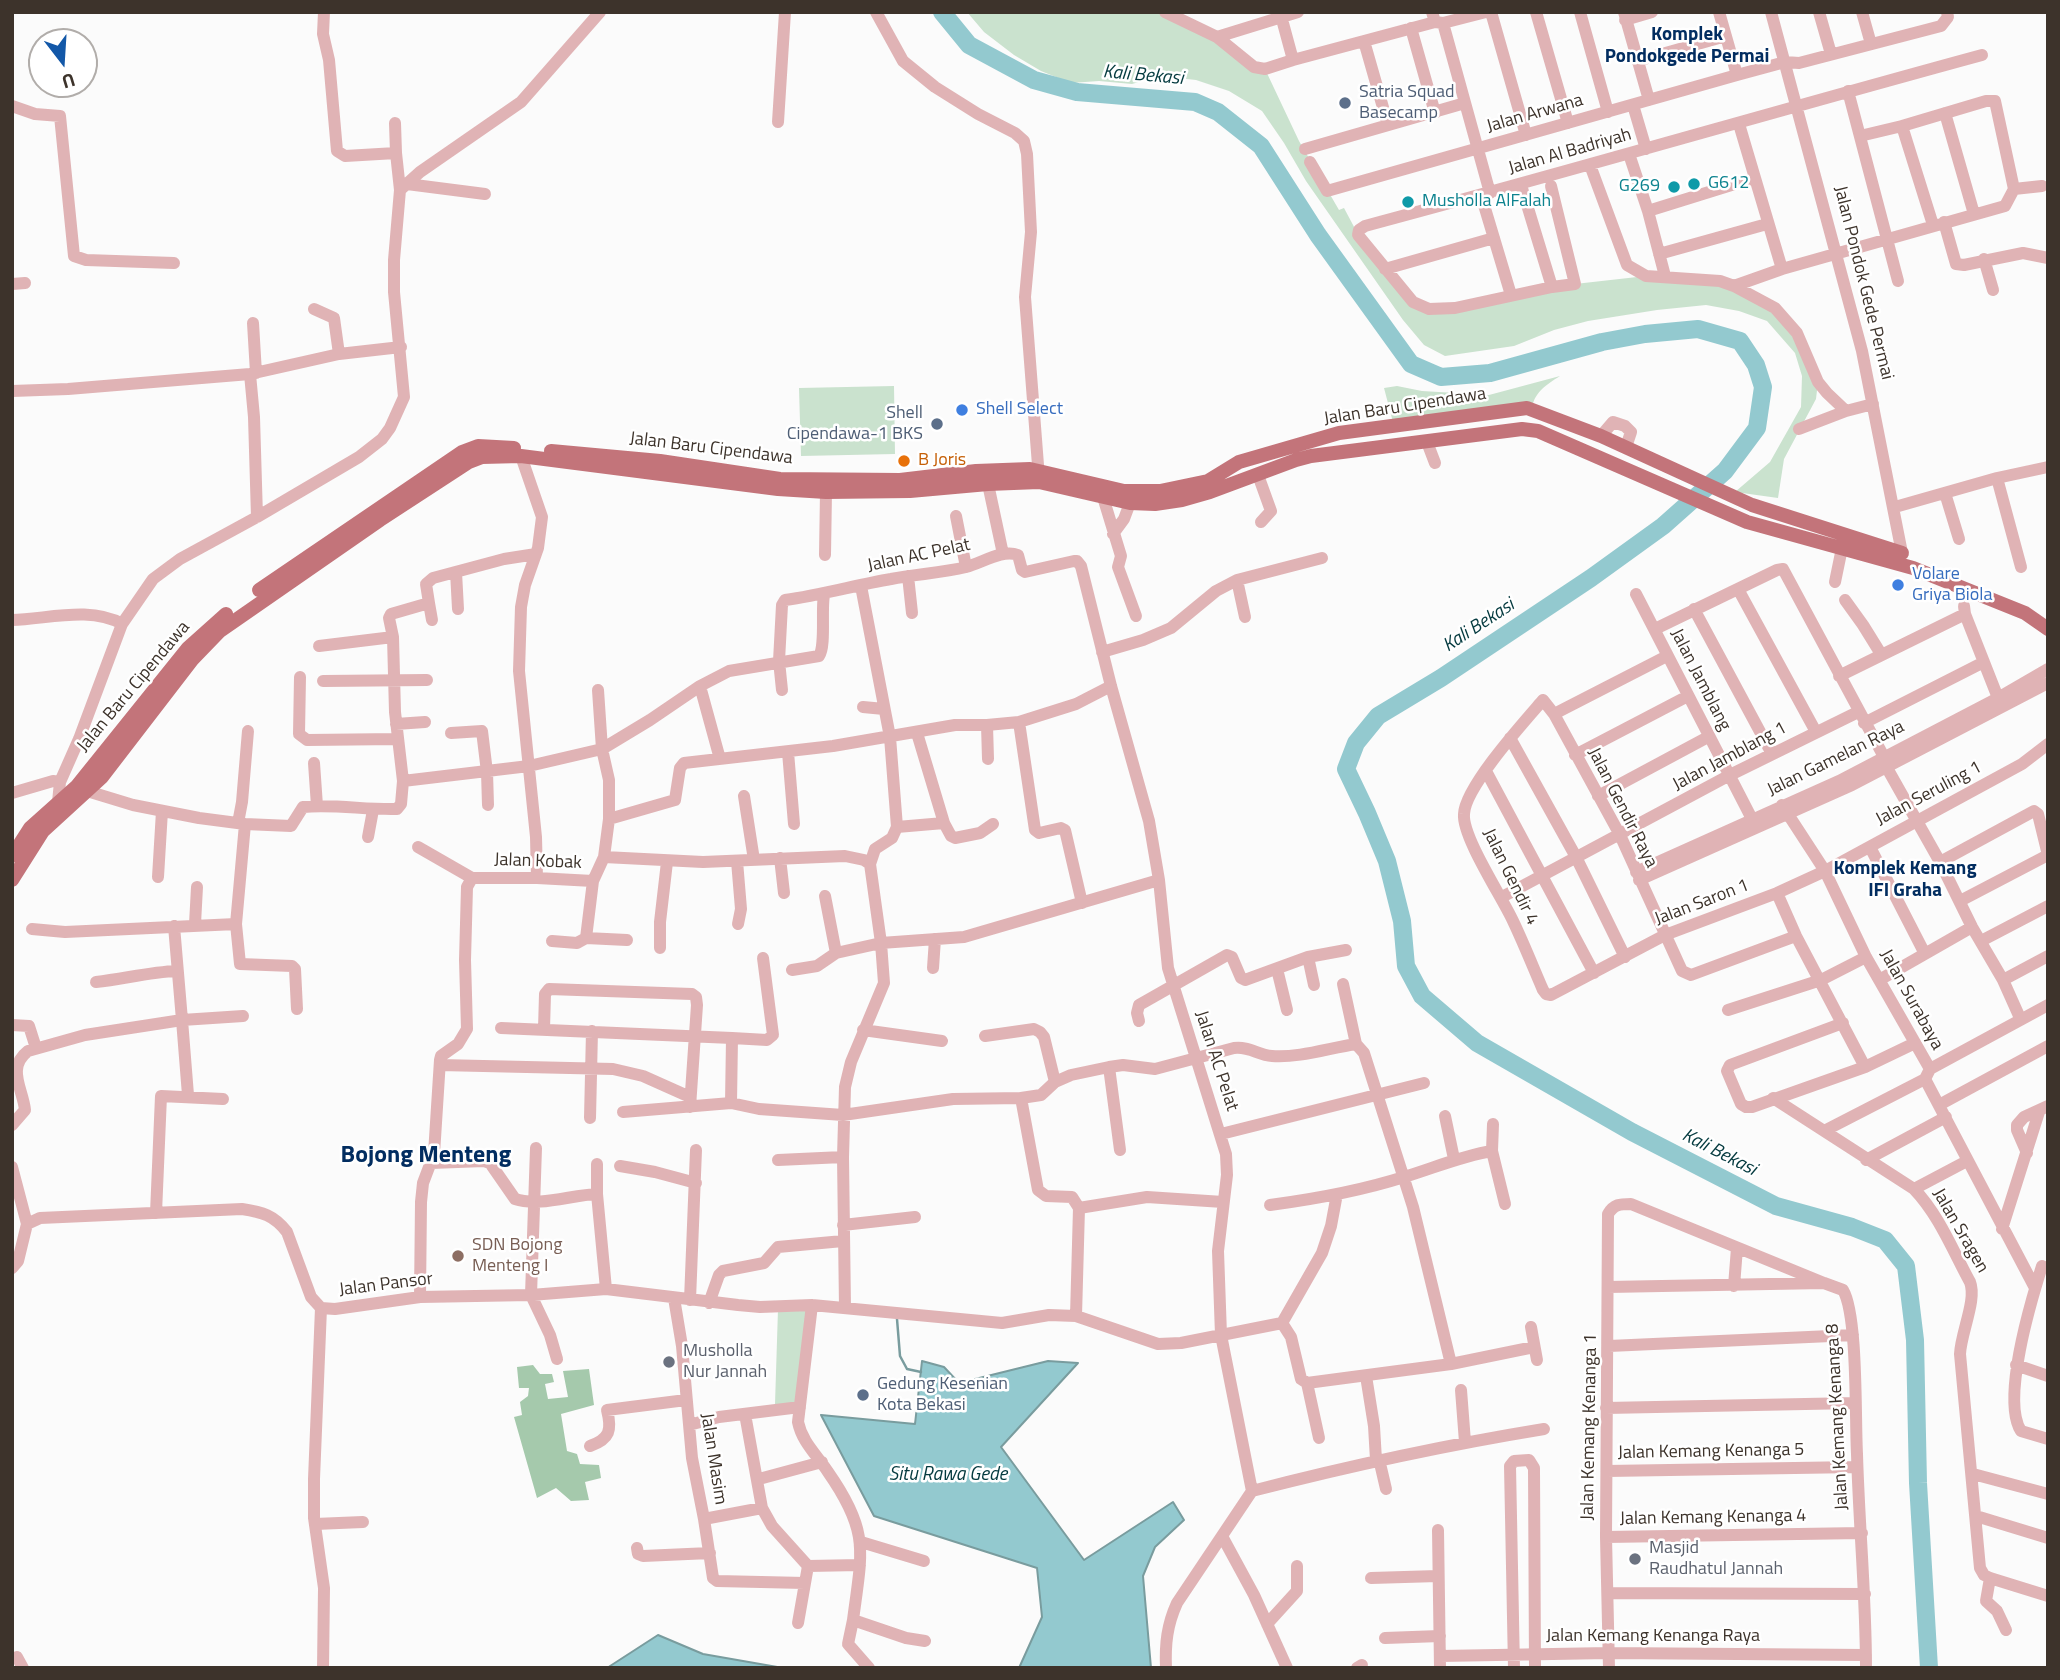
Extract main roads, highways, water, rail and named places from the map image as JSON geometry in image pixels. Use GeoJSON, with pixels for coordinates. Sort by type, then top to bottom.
{"type":"FeatureCollection","features":[{"type":"Feature","properties":{"kind":"main road","name":"Jalan Baru Cipendawa"},"geometry":{"type":"LineString","coordinates":[[12,880],[62,805],[188,648],[210,627],[377,515],[462,452],[478,446],[648,460],[836,488],[976,471],[1039,476],[1124,491],[1160,491],[1208,481],[1239,462],[1339,433],[1528,408],[1601,436],[1752,505],[1899,559]]}},
{"type":"Feature","properties":{"kind":"main road"},"geometry":{"type":"LineString","coordinates":[[1394,426],[1398,446]]}},
{"type":"Feature","properties":{"kind":"main road","name":"Jalan Baru Cipendawa"},"geometry":{"type":"LineString","coordinates":[[377,515],[482,457],[522,456],[778,489],[910,491],[1039,476],[1103,497],[1130,503],[1155,504],[1182,500],[1311,456],[1522,429],[1538,430],[1746,522],[1842,548],[1899,559]]}},
{"type":"Feature","properties":{"kind":"main road"},"geometry":{"type":"LineString","coordinates":[[1777,529],[1782,514]]}},
{"type":"Feature","properties":{"kind":"main road"},"geometry":{"type":"LineString","coordinates":[[1899,559],[1913,568],[2025,613],[2047,626]]}},
{"type":"Feature","properties":{"kind":"main road","name":"Jalan Baru Cipendawa"},"geometry":{"type":"LineString","coordinates":[[12,856],[30,828],[62,805],[87,792],[102,777],[192,660],[246,605]]}},
{"type":"Feature","properties":{"kind":"water","name":"Situ Rawa Gede"},"geometry":{"type":"Polygon","coordinates":[[[922,1361],[944,1367],[959,1383],[1048,1361],[1078,1363],[1001,1447],[1084,1560],[1173,1502],[1184,1520],[1155,1547],[1143,1576],[1151,1668],[1019,1668],[1042,1617],[1037,1568],[874,1516],[821,1415],[915,1424],[922,1361]]]}},
{"type":"Feature","properties":{"kind":"water"},"geometry":{"type":"Polygon","coordinates":[[[658,1635],[703,1654],[783,1668],[607,1668],[658,1635]]]}},
{"type":"Feature","properties":{"kind":"waterway","name":"Kali Bekasi"},"geometry":{"type":"LineString","coordinates":[[942,12],[969,45],[1034,80],[1077,92],[1195,102],[1218,112],[1261,146],[1318,235],[1411,364],[1441,377],[1490,373],[1602,342],[1645,334],[1698,329],[1740,341],[1756,365],[1763,387],[1757,428],[1725,471],[1663,526],[1591,578],[1441,678],[1378,716],[1356,743],[1346,769],[1387,861],[1402,921],[1406,966],[1422,996],[1477,1043],[1632,1132],[1776,1206],[1852,1227],[1885,1240],[1906,1266],[1915,1340],[1918,1483],[1929,1668]]}},
{"type":"Feature","properties":{"kind":"waterway"},"geometry":{"type":"LineString","coordinates":[[897,1319],[900,1356],[907,1369],[921,1372]]}},
{"type":"Feature","properties":{"kind":"place","name":"Satria Squad Basecamp"},"geometry":{"type":"Point","coordinates":[1345,103]}},
{"type":"Feature","properties":{"kind":"place","name":"G612"},"geometry":{"type":"Point","coordinates":[1694,184]}},
{"type":"Feature","properties":{"kind":"place","name":"G269"},"geometry":{"type":"Point","coordinates":[1674,187]}},
{"type":"Feature","properties":{"kind":"place","name":"Musholla AlFalah"},"geometry":{"type":"Point","coordinates":[1408,202]}},
{"type":"Feature","properties":{"kind":"place","name":"Shell Select"},"geometry":{"type":"Point","coordinates":[962,410]}},
{"type":"Feature","properties":{"kind":"place","name":"Shell Cipendawa-1 BKS"},"geometry":{"type":"Point","coordinates":[937,424]}},
{"type":"Feature","properties":{"kind":"place","name":"B Joris"},"geometry":{"type":"Point","coordinates":[904,461]}},
{"type":"Feature","properties":{"kind":"place","name":"Volare Griya Biola"},"geometry":{"type":"Point","coordinates":[1898,585]}},
{"type":"Feature","properties":{"kind":"place","name":"SDN Bojong Menteng I"},"geometry":{"type":"Point","coordinates":[458,1256]}},
{"type":"Feature","properties":{"kind":"place","name":"Musholla Nur Jannah"},"geometry":{"type":"Point","coordinates":[669,1362]}},
{"type":"Feature","properties":{"kind":"place","name":"Gedung Kesenian Kota Bekasi"},"geometry":{"type":"Point","coordinates":[863,1395]}},
{"type":"Feature","properties":{"kind":"place","name":"Masjid Raudhatul Jannah"},"geometry":{"type":"Point","coordinates":[1635,1559]}},
{"type":"Feature","properties":{"kind":"district","name":"Komplek Pondokgede Permai"},"geometry":{"type":"Point","coordinates":[1687,46]}},
{"type":"Feature","properties":{"kind":"district","name":"Komplek Kemang IFI Graha"},"geometry":{"type":"Point","coordinates":[1905,880]}},
{"type":"Feature","properties":{"kind":"district","name":"Bojong Menteng"},"geometry":{"type":"Point","coordinates":[426,1156]}}]}
